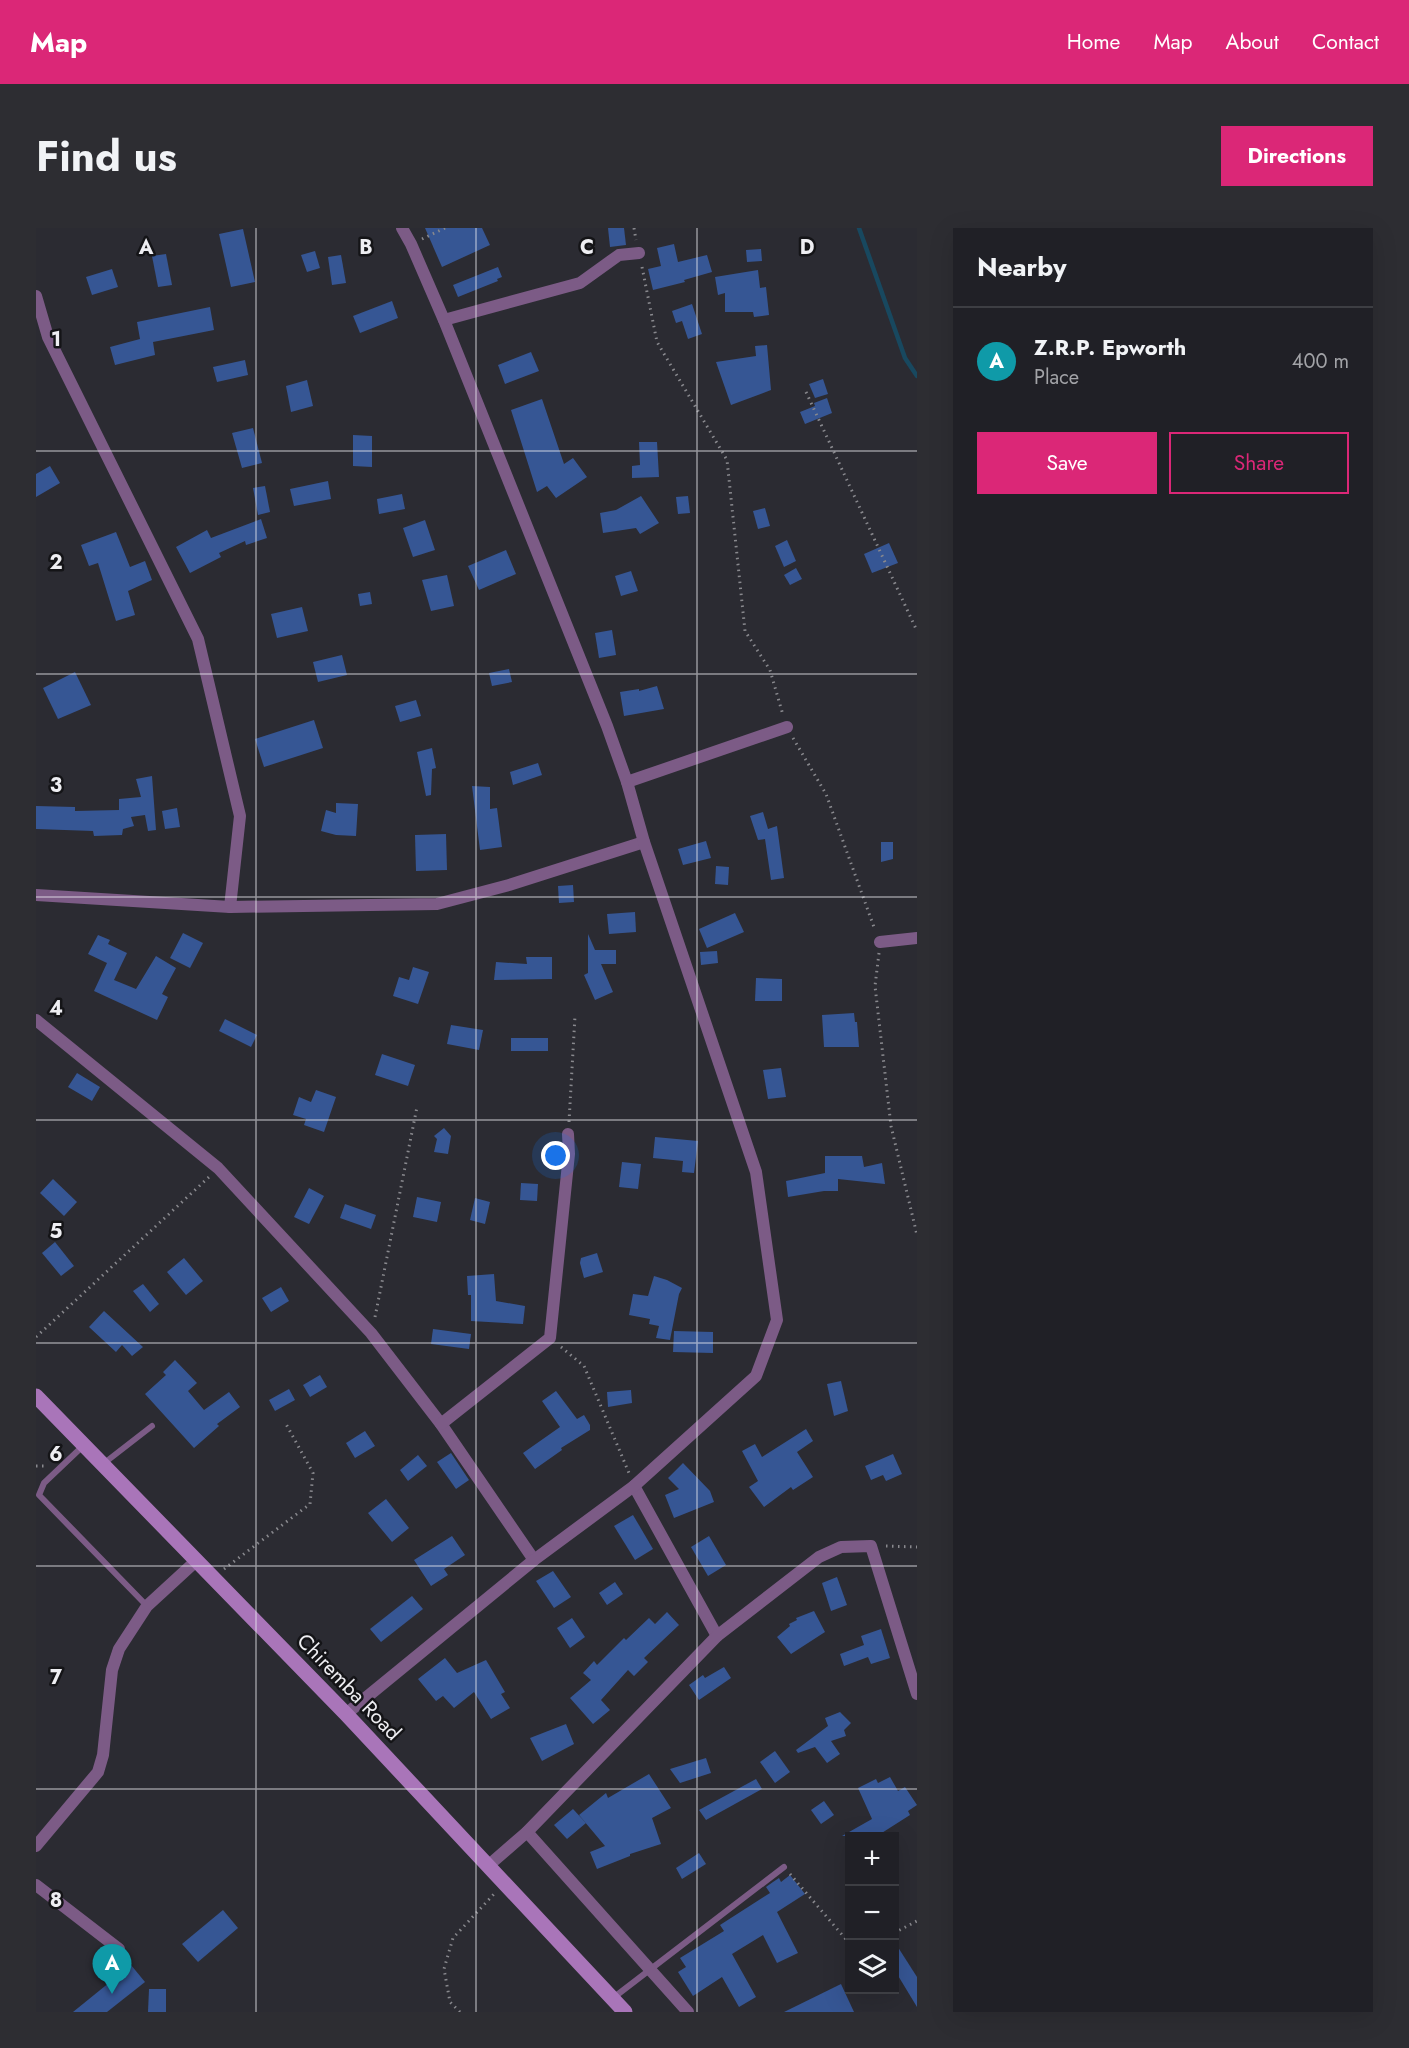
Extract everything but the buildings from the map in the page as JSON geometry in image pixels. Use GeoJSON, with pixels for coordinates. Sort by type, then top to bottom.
{"type":"FeatureCollection","features":[{"type":"Feature","properties":{"kind":"main road","name":"Chiremba Road"},"geometry":{"type":"LineString","coordinates":[[36,1396],[346,1714],[626,2012]]}},
{"type":"Feature","properties":{"kind":"street"},"geometry":{"type":"LineString","coordinates":[[346,1714],[534,1560],[634,1486],[756,1376],[777,1320],[756,1172],[644,842],[627,782],[607,726],[444,320],[402,228]]}},
{"type":"Feature","properties":{"kind":"street"},"geometry":{"type":"LineString","coordinates":[[444,320],[580,283],[619,255],[639,254]]}},
{"type":"Feature","properties":{"kind":"street"},"geometry":{"type":"LineString","coordinates":[[36,296],[48,337],[198,639],[240,816],[231,907]]}},
{"type":"Feature","properties":{"kind":"street"},"geometry":{"type":"LineString","coordinates":[[627,782],[787,727]]}},
{"type":"Feature","properties":{"kind":"street"},"geometry":{"type":"LineString","coordinates":[[36,895],[231,907],[437,904],[509,885],[644,842]]}},
{"type":"Feature","properties":{"kind":"street"},"geometry":{"type":"LineString","coordinates":[[880,942],[917,938]]}},
{"type":"Feature","properties":{"kind":"street"},"geometry":{"type":"LineString","coordinates":[[36,1020],[218,1168],[371,1333],[441,1424],[534,1560]]}},
{"type":"Feature","properties":{"kind":"street"},"geometry":{"type":"LineString","coordinates":[[441,1424],[550,1338],[569,1154],[568,1134]]}},
{"type":"Feature","properties":{"kind":"street"},"geometry":{"type":"LineString","coordinates":[[634,1486],[717,1636]]}},
{"type":"Feature","properties":{"kind":"street"},"geometry":{"type":"LineString","coordinates":[[489,1865],[527,1832],[717,1636],[819,1557],[841,1548],[871,1546],[917,1694]]}},
{"type":"Feature","properties":{"kind":"street"},"geometry":{"type":"LineString","coordinates":[[36,1846],[98,1772],[104,1755],[112,1670],[119,1649],[147,1606],[196,1561]]}},
{"type":"Feature","properties":{"kind":"street"},"geometry":{"type":"LineString","coordinates":[[527,1832],[688,2012]]}},
{"type":"Feature","properties":{"kind":"street"},"geometry":{"type":"LineString","coordinates":[[36,1885],[119,1949]]}},
{"type":"Feature","properties":{"kind":"lane"},"geometry":{"type":"LineString","coordinates":[[103,1464],[153,1426]]}},
{"type":"Feature","properties":{"kind":"lane"},"geometry":{"type":"LineString","coordinates":[[84,1444],[44,1483],[39,1495],[147,1606]]}},
{"type":"Feature","properties":{"kind":"lane"},"geometry":{"type":"LineString","coordinates":[[613,1998],[784,1867]]}},
{"type":"Feature","properties":{"kind":"path"},"geometry":{"type":"LineString","coordinates":[[411,244],[445,228]]}},
{"type":"Feature","properties":{"kind":"path"},"geometry":{"type":"LineString","coordinates":[[806,392],[917,631]]}},
{"type":"Feature","properties":{"kind":"path"},"geometry":{"type":"LineString","coordinates":[[568,1134],[575,1016]]}},
{"type":"Feature","properties":{"kind":"path"},"geometry":{"type":"LineString","coordinates":[[371,1333],[417,1107]]}},
{"type":"Feature","properties":{"kind":"path"},"geometry":{"type":"LineString","coordinates":[[36,1337],[218,1168]]}},
{"type":"Feature","properties":{"kind":"path"},"geometry":{"type":"LineString","coordinates":[[550,1338],[584,1366],[634,1486]]}},
{"type":"Feature","properties":{"kind":"path"},"geometry":{"type":"LineString","coordinates":[[211,1575],[225,1568],[310,1504],[313,1473],[286,1424]]}},
{"type":"Feature","properties":{"kind":"path"},"geometry":{"type":"LineString","coordinates":[[871,1546],[917,1547]]}},
{"type":"Feature","properties":{"kind":"path"},"geometry":{"type":"LineString","coordinates":[[784,1867],[846,1940]]}},
{"type":"Feature","properties":{"kind":"path"},"geometry":{"type":"LineString","coordinates":[[460,2012],[450,2002],[444,1969],[453,1938],[506,1882]]}},
{"type":"Feature","properties":{"kind":"path"},"geometry":{"type":"LineString","coordinates":[[899,1931],[917,1921]]}},
{"type":"Feature","properties":{"kind":"waterway"},"geometry":{"type":"LineString","coordinates":[[859,228],[905,358],[917,376]]}},
{"type":"Feature","properties":{"kind":"place","name":"Z.R.P. Epworth"},"geometry":{"type":"Point","coordinates":[112,1994]}}]}
